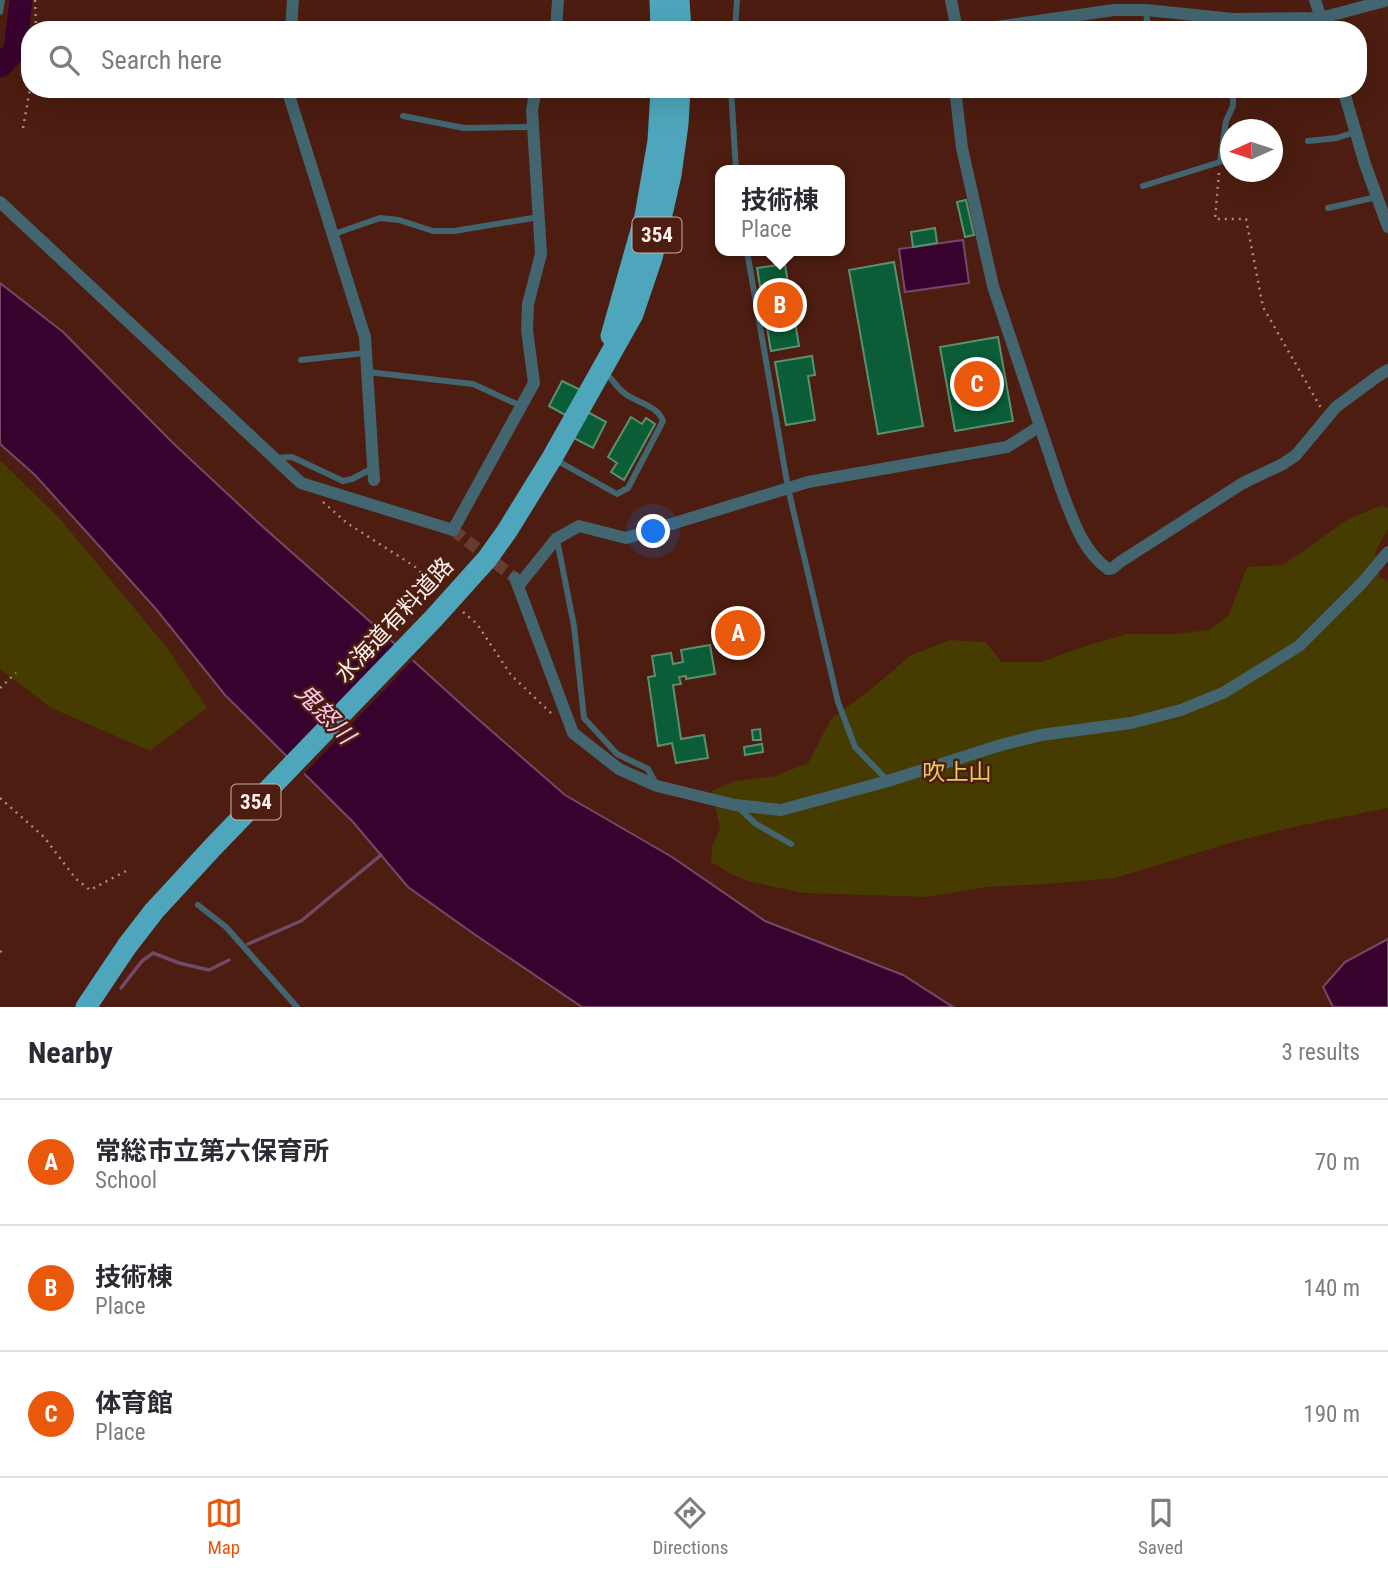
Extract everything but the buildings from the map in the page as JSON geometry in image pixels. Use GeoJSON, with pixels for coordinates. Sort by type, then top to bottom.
{"type":"FeatureCollection","features":[{"type":"Feature","properties":{"kind":"highway"},"geometry":{"type":"LineString","coordinates":[[660,0],[661,21]]}},
{"type":"Feature","properties":{"kind":"highway"},"geometry":{"type":"LineString","coordinates":[[679,0],[680,21]]}},
{"type":"Feature","properties":{"kind":"highway","name":"水海道有料道路"},"geometry":{"type":"LineString","coordinates":[[601,372],[645,216],[658,141],[660,98]]}},
{"type":"Feature","properties":{"kind":"highway","name":"水海道有料道路"},"geometry":{"type":"LineString","coordinates":[[89,1002],[154,911],[434,618],[507,531],[552,458],[633,314],[652,258],[671,175],[684,98]]}},
{"type":"Feature","properties":{"kind":"street"},"geometry":{"type":"LineString","coordinates":[[292,21],[293,0]]}},
{"type":"Feature","properties":{"kind":"street"},"geometry":{"type":"LineString","coordinates":[[557,21],[558,0]]}},
{"type":"Feature","properties":{"kind":"street"},"geometry":{"type":"LineString","coordinates":[[951,0],[955,21]]}},
{"type":"Feature","properties":{"kind":"street"},"geometry":{"type":"LineString","coordinates":[[1315,0],[1322,21]]}},
{"type":"Feature","properties":{"kind":"street"},"geometry":{"type":"LineString","coordinates":[[1331,21],[1388,0]]}},
{"type":"Feature","properties":{"kind":"street"},"geometry":{"type":"LineString","coordinates":[[1037,21],[1114,10],[1146,10],[1214,21]]}},
{"type":"Feature","properties":{"kind":"street"},"geometry":{"type":"LineString","coordinates":[[291,98],[365,337],[374,474]]}},
{"type":"Feature","properties":{"kind":"street"},"geometry":{"type":"LineString","coordinates":[[0,202],[301,483],[453,530],[534,383],[527,317],[541,254],[532,110],[534,98]]}},
{"type":"Feature","properties":{"kind":"street"},"geometry":{"type":"LineString","coordinates":[[956,98],[962,148],[993,286],[1061,489],[1092,555],[1108,569],[1243,483],[1283,464],[1296,454],[1336,407],[1388,370]]}},
{"type":"Feature","properties":{"kind":"street"},"geometry":{"type":"LineString","coordinates":[[1346,98],[1388,227]]}},
{"type":"Feature","properties":{"kind":"street"},"geometry":{"type":"LineString","coordinates":[[1040,426],[1007,447],[808,482],[626,538],[579,526],[556,539],[517,582],[573,733],[619,768],[657,786],[735,805],[781,810],[888,781],[1001,745],[1041,735],[1131,723],[1181,710],[1223,693],[1299,646],[1362,583],[1388,552]]}},
{"type":"Feature","properties":{"kind":"lane"},"geometry":{"type":"LineString","coordinates":[[0,12],[2,0]]}},
{"type":"Feature","properties":{"kind":"lane"},"geometry":{"type":"LineString","coordinates":[[736,21],[737,0]]}},
{"type":"Feature","properties":{"kind":"lane"},"geometry":{"type":"LineString","coordinates":[[1146,10],[1147,21]]}},
{"type":"Feature","properties":{"kind":"lane"},"geometry":{"type":"LineString","coordinates":[[732,98],[737,165]]}},
{"type":"Feature","properties":{"kind":"lane"},"geometry":{"type":"LineString","coordinates":[[1227,119],[1233,106],[1233,98]]}},
{"type":"Feature","properties":{"kind":"lane"},"geometry":{"type":"LineString","coordinates":[[403,116],[464,128],[533,127]]}},
{"type":"Feature","properties":{"kind":"lane"},"geometry":{"type":"LineString","coordinates":[[1308,141],[1337,138],[1355,132]]}},
{"type":"Feature","properties":{"kind":"lane"},"geometry":{"type":"LineString","coordinates":[[1143,186],[1220,163]]}},
{"type":"Feature","properties":{"kind":"lane"},"geometry":{"type":"LineString","coordinates":[[1328,208],[1378,197]]}},
{"type":"Feature","properties":{"kind":"lane"},"geometry":{"type":"LineString","coordinates":[[334,234],[380,218],[399,220],[433,231],[454,231],[538,216]]}},
{"type":"Feature","properties":{"kind":"lane"},"geometry":{"type":"LineString","coordinates":[[748,256],[788,488],[838,702],[855,747],[888,781]]}},
{"type":"Feature","properties":{"kind":"lane"},"geometry":{"type":"LineString","coordinates":[[301,360],[366,353]]}},
{"type":"Feature","properties":{"kind":"lane"},"geometry":{"type":"LineString","coordinates":[[368,372],[472,384],[521,406]]}},
{"type":"Feature","properties":{"kind":"lane"},"geometry":{"type":"LineString","coordinates":[[552,458],[617,494],[628,488],[663,421],[658,411],[622,392],[610,376],[601,372]]}},
{"type":"Feature","properties":{"kind":"lane"},"geometry":{"type":"LineString","coordinates":[[273,458],[292,457],[343,481],[374,474]]}},
{"type":"Feature","properties":{"kind":"lane"},"geometry":{"type":"LineString","coordinates":[[556,539],[574,626],[584,718],[617,754],[648,769],[657,786]]}},
{"type":"Feature","properties":{"kind":"lane"},"geometry":{"type":"LineString","coordinates":[[735,805],[756,824],[791,844]]}},
{"type":"Feature","properties":{"kind":"lane"},"geometry":{"type":"LineString","coordinates":[[198,905],[226,928],[297,1007]]}},
{"type":"Feature","properties":{"kind":"path"},"geometry":{"type":"LineString","coordinates":[[35,0],[36,21]]}},
{"type":"Feature","properties":{"kind":"path"},"geometry":{"type":"LineString","coordinates":[[23,128],[28,98]]}},
{"type":"Feature","properties":{"kind":"path"},"geometry":{"type":"LineString","coordinates":[[1220,163],[1215,219],[1246,219],[1263,307],[1327,418]]}},
{"type":"Feature","properties":{"kind":"path"},"geometry":{"type":"LineString","coordinates":[[301,483],[347,523],[414,566],[430,581]]}},
{"type":"Feature","properties":{"kind":"path"},"geometry":{"type":"LineString","coordinates":[[458,608],[477,624],[511,675],[573,733]]}},
{"type":"Feature","properties":{"kind":"path"},"geometry":{"type":"LineString","coordinates":[[0,688],[16,673]]}},
{"type":"Feature","properties":{"kind":"path"},"geometry":{"type":"LineString","coordinates":[[0,798],[44,837],[76,879],[90,890],[126,870]]}},
{"type":"Feature","properties":{"kind":"path"},"geometry":{"type":"LineString","coordinates":[[0,951],[5,954]]}},
{"type":"Feature","properties":{"kind":"green space"},"geometry":{"type":"Polygon","coordinates":[[[0,460],[61,520],[168,649],[207,708],[150,751],[51,708],[0,669],[0,460]]]}},
{"type":"Feature","properties":{"kind":"green space","name":"吹上山"},"geometry":{"type":"Polygon","coordinates":[[[1382,505],[1388,509],[1388,529],[1375,552],[1380,577],[1388,582],[1388,808],[1233,842],[1115,878],[986,887],[927,897],[804,893],[751,882],[711,862],[712,846],[720,829],[712,791],[735,781],[775,776],[808,763],[831,719],[911,655],[950,640],[985,642],[1002,662],[1041,662],[1127,634],[1174,634],[1209,630],[1229,615],[1247,567],[1283,565],[1347,520],[1382,505]]]}},
{"type":"Feature","properties":{"kind":"water"},"geometry":{"type":"Polygon","coordinates":[[[18,0],[24,0],[18,52],[12,50],[18,0]]]}},
{"type":"Feature","properties":{"kind":"water"},"geometry":{"type":"Polygon","coordinates":[[[963,240],[969,283],[905,292],[899,249],[963,240]]]}},
{"type":"Feature","properties":{"kind":"water","name":"鬼怒川"},"geometry":{"type":"Polygon","coordinates":[[[0,283],[63,332],[174,444],[262,526],[565,795],[672,857],[765,921],[903,975],[953,1007],[582,1007],[408,887],[353,822],[225,695],[156,609],[35,475],[0,444],[0,283]]]}},
{"type":"Feature","properties":{"kind":"water"},"geometry":{"type":"Polygon","coordinates":[[[1388,939],[1388,1007],[1333,1007],[1323,987],[1345,962],[1388,939]]]}},
{"type":"Feature","properties":{"kind":"pier"},"geometry":{"type":"Polygon","coordinates":[[[400,643],[415,658],[302,776],[287,761],[400,643]]]}},
{"type":"Feature","properties":{"kind":"waterway"},"geometry":{"type":"LineString","coordinates":[[0,66],[15,51],[21,0]]}},
{"type":"Feature","properties":{"kind":"waterway"},"geometry":{"type":"LineString","coordinates":[[248,944],[301,921],[381,855]]}},
{"type":"Feature","properties":{"kind":"waterway"},"geometry":{"type":"LineString","coordinates":[[121,988],[142,961],[153,953],[209,970],[229,960]]}},
{"type":"Feature","properties":{"kind":"tunnel"},"geometry":{"type":"LineString","coordinates":[[453,530],[515,578]]}},
{"type":"Feature","properties":{"kind":"place","name":"技術棟"},"geometry":{"type":"Point","coordinates":[780,305]}},
{"type":"Feature","properties":{"kind":"place","name":"体育館"},"geometry":{"type":"Point","coordinates":[977,384]}},
{"type":"Feature","properties":{"kind":"place","name":"常総市立第六保育所"},"geometry":{"type":"Point","coordinates":[738,633]}}]}
